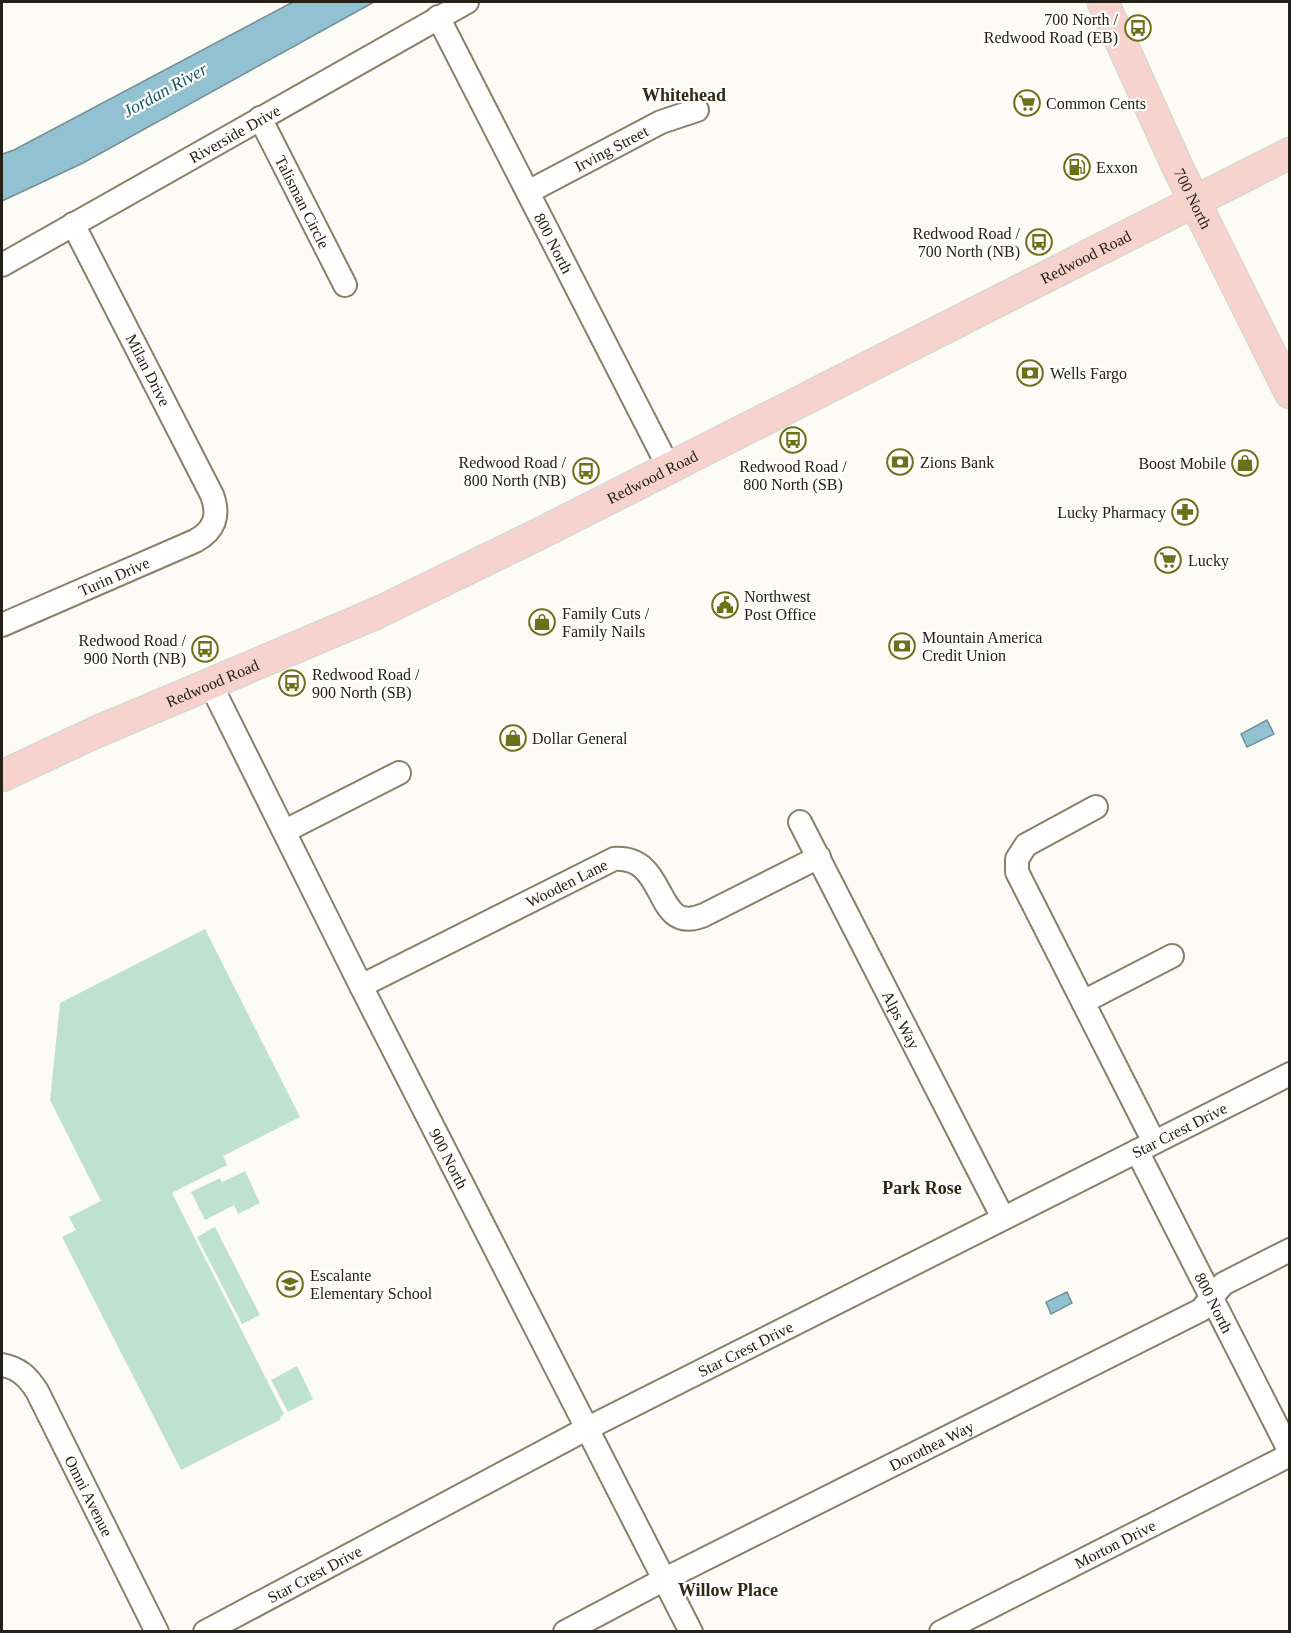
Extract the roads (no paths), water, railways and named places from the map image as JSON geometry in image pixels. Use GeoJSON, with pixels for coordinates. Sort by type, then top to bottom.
{"type":"FeatureCollection","features":[{"type":"Feature","properties":{"kind":"main road","name":"700 North"},"geometry":{"type":"LineString","coordinates":[[1103,2],[1194,202],[1290,393]]}},
{"type":"Feature","properties":{"kind":"main road","name":"Redwood Road"},"geometry":{"type":"LineString","coordinates":[[2,776],[210,683],[377,613],[669,468],[1290,153]]}},
{"type":"Feature","properties":{"kind":"street","name":"Riverside Drive"},"geometry":{"type":"LineString","coordinates":[[2,265],[467,2]]}},
{"type":"Feature","properties":{"kind":"street","name":"800 North"},"geometry":{"type":"LineString","coordinates":[[438,17],[669,468]]}},
{"type":"Feature","properties":{"kind":"street","name":"Irving Street"},"geometry":{"type":"LineString","coordinates":[[528,192],[661,122],[697,110]]}},
{"type":"Feature","properties":{"kind":"street","name":"Talisman Circle"},"geometry":{"type":"LineString","coordinates":[[260,118],[345,285]]}},
{"type":"Feature","properties":{"kind":"street","name":"Milan Drive"},"geometry":{"type":"LineString","coordinates":[[73,224],[212,495],[216,517]]}},
{"type":"Feature","properties":{"kind":"street","name":"Turin Drive"},"geometry":{"type":"LineString","coordinates":[[2,625],[195,541],[211,530],[216,517]]}},
{"type":"Feature","properties":{"kind":"street","name":"900 North"},"geometry":{"type":"LineString","coordinates":[[210,683],[361,986],[691,1632]]}},
{"type":"Feature","properties":{"kind":"street"},"geometry":{"type":"LineString","coordinates":[[285,831],[399,773]]}},
{"type":"Feature","properties":{"kind":"street","name":"800 North"},"geometry":{"type":"LineString","coordinates":[[1096,807],[1026,845],[1016,865],[1020,878],[1083,1002],[1211,1298],[1284,1428],[1290,1454]]}},
{"type":"Feature","properties":{"kind":"street","name":"Alps Way"},"geometry":{"type":"LineString","coordinates":[[800,822],[1003,1218]]}},
{"type":"Feature","properties":{"kind":"street","name":"Wooden Lane"},"geometry":{"type":"LineString","coordinates":[[361,986],[614,859],[630,860],[645,868],[669,910],[682,918],[690,919],[704,915],[819,857]]}},
{"type":"Feature","properties":{"kind":"street"},"geometry":{"type":"LineString","coordinates":[[1083,1002],[1172,957]]}},
{"type":"Feature","properties":{"kind":"street","name":"Star Crest Drive"},"geometry":{"type":"LineString","coordinates":[[205,1632],[588,1428],[1290,1074]]}},
{"type":"Feature","properties":{"kind":"street","name":"Dorothea Way"},"geometry":{"type":"LineString","coordinates":[[565,1632],[665,1579],[1201,1310],[1223,1284],[1290,1250]]}},
{"type":"Feature","properties":{"kind":"street","name":"Omni Avenue"},"geometry":{"type":"LineString","coordinates":[[6,1366],[27,1376],[37,1391],[157,1632]]}},
{"type":"Feature","properties":{"kind":"street","name":"Morton Drive"},"geometry":{"type":"LineString","coordinates":[[941,1632],[1290,1454]]}},
{"type":"Feature","properties":{"kind":"water","name":"Jordan River"},"geometry":{"type":"Polygon","coordinates":[[[293,2],[374,2],[83,163],[2,201],[2,154],[14,150],[293,2]]]}},
{"type":"Feature","properties":{"kind":"water"},"geometry":{"type":"Polygon","coordinates":[[[1267,720],[1274,734],[1247,747],[1241,734],[1267,720]]]}},
{"type":"Feature","properties":{"kind":"water"},"geometry":{"type":"Polygon","coordinates":[[[1067,1292],[1072,1303],[1051,1314],[1046,1302],[1067,1292]]]}},
{"type":"Feature","properties":{"kind":"place","name":"700 North / Redwood Road (EB)"},"geometry":{"type":"Point","coordinates":[1138,28]}},
{"type":"Feature","properties":{"kind":"place","name":"Common Cents"},"geometry":{"type":"Point","coordinates":[1027,103]}},
{"type":"Feature","properties":{"kind":"place","name":"Exxon"},"geometry":{"type":"Point","coordinates":[1077,167]}},
{"type":"Feature","properties":{"kind":"place","name":"Redwood Road / 700 North (NB)"},"geometry":{"type":"Point","coordinates":[1039,242]}},
{"type":"Feature","properties":{"kind":"place","name":"Wells Fargo"},"geometry":{"type":"Point","coordinates":[1030,373]}},
{"type":"Feature","properties":{"kind":"place","name":"Redwood Road / 800 North (SB)"},"geometry":{"type":"Point","coordinates":[793,440]}},
{"type":"Feature","properties":{"kind":"place","name":"Zions Bank"},"geometry":{"type":"Point","coordinates":[900,462]}},
{"type":"Feature","properties":{"kind":"place","name":"Boost Mobile"},"geometry":{"type":"Point","coordinates":[1245,463]}},
{"type":"Feature","properties":{"kind":"place","name":"Redwood Road / 800 North (NB)"},"geometry":{"type":"Point","coordinates":[586,471]}},
{"type":"Feature","properties":{"kind":"place","name":"Lucky Pharmacy"},"geometry":{"type":"Point","coordinates":[1185,512]}},
{"type":"Feature","properties":{"kind":"place","name":"Lucky"},"geometry":{"type":"Point","coordinates":[1168,560]}},
{"type":"Feature","properties":{"kind":"place","name":"Northwest Post Office"},"geometry":{"type":"Point","coordinates":[725,605]}},
{"type":"Feature","properties":{"kind":"place","name":"Family Cuts / Family Nails"},"geometry":{"type":"Point","coordinates":[542,622]}},
{"type":"Feature","properties":{"kind":"place","name":"Mountain America Credit Union"},"geometry":{"type":"Point","coordinates":[902,646]}},
{"type":"Feature","properties":{"kind":"place","name":"Redwood Road / 900 North (NB)"},"geometry":{"type":"Point","coordinates":[205,649]}},
{"type":"Feature","properties":{"kind":"place","name":"Redwood Road / 900 North (SB)"},"geometry":{"type":"Point","coordinates":[292,683]}},
{"type":"Feature","properties":{"kind":"place","name":"Dollar General"},"geometry":{"type":"Point","coordinates":[513,738]}},
{"type":"Feature","properties":{"kind":"place","name":"Escalante Elementary School"},"geometry":{"type":"Point","coordinates":[290,1284]}},
{"type":"Feature","properties":{"kind":"district","name":"Whitehead"},"geometry":{"type":"Point","coordinates":[684,95]}},
{"type":"Feature","properties":{"kind":"district","name":"Park Rose"},"geometry":{"type":"Point","coordinates":[922,1188]}},
{"type":"Feature","properties":{"kind":"district","name":"Willow Place"},"geometry":{"type":"Point","coordinates":[728,1590]}}]}
